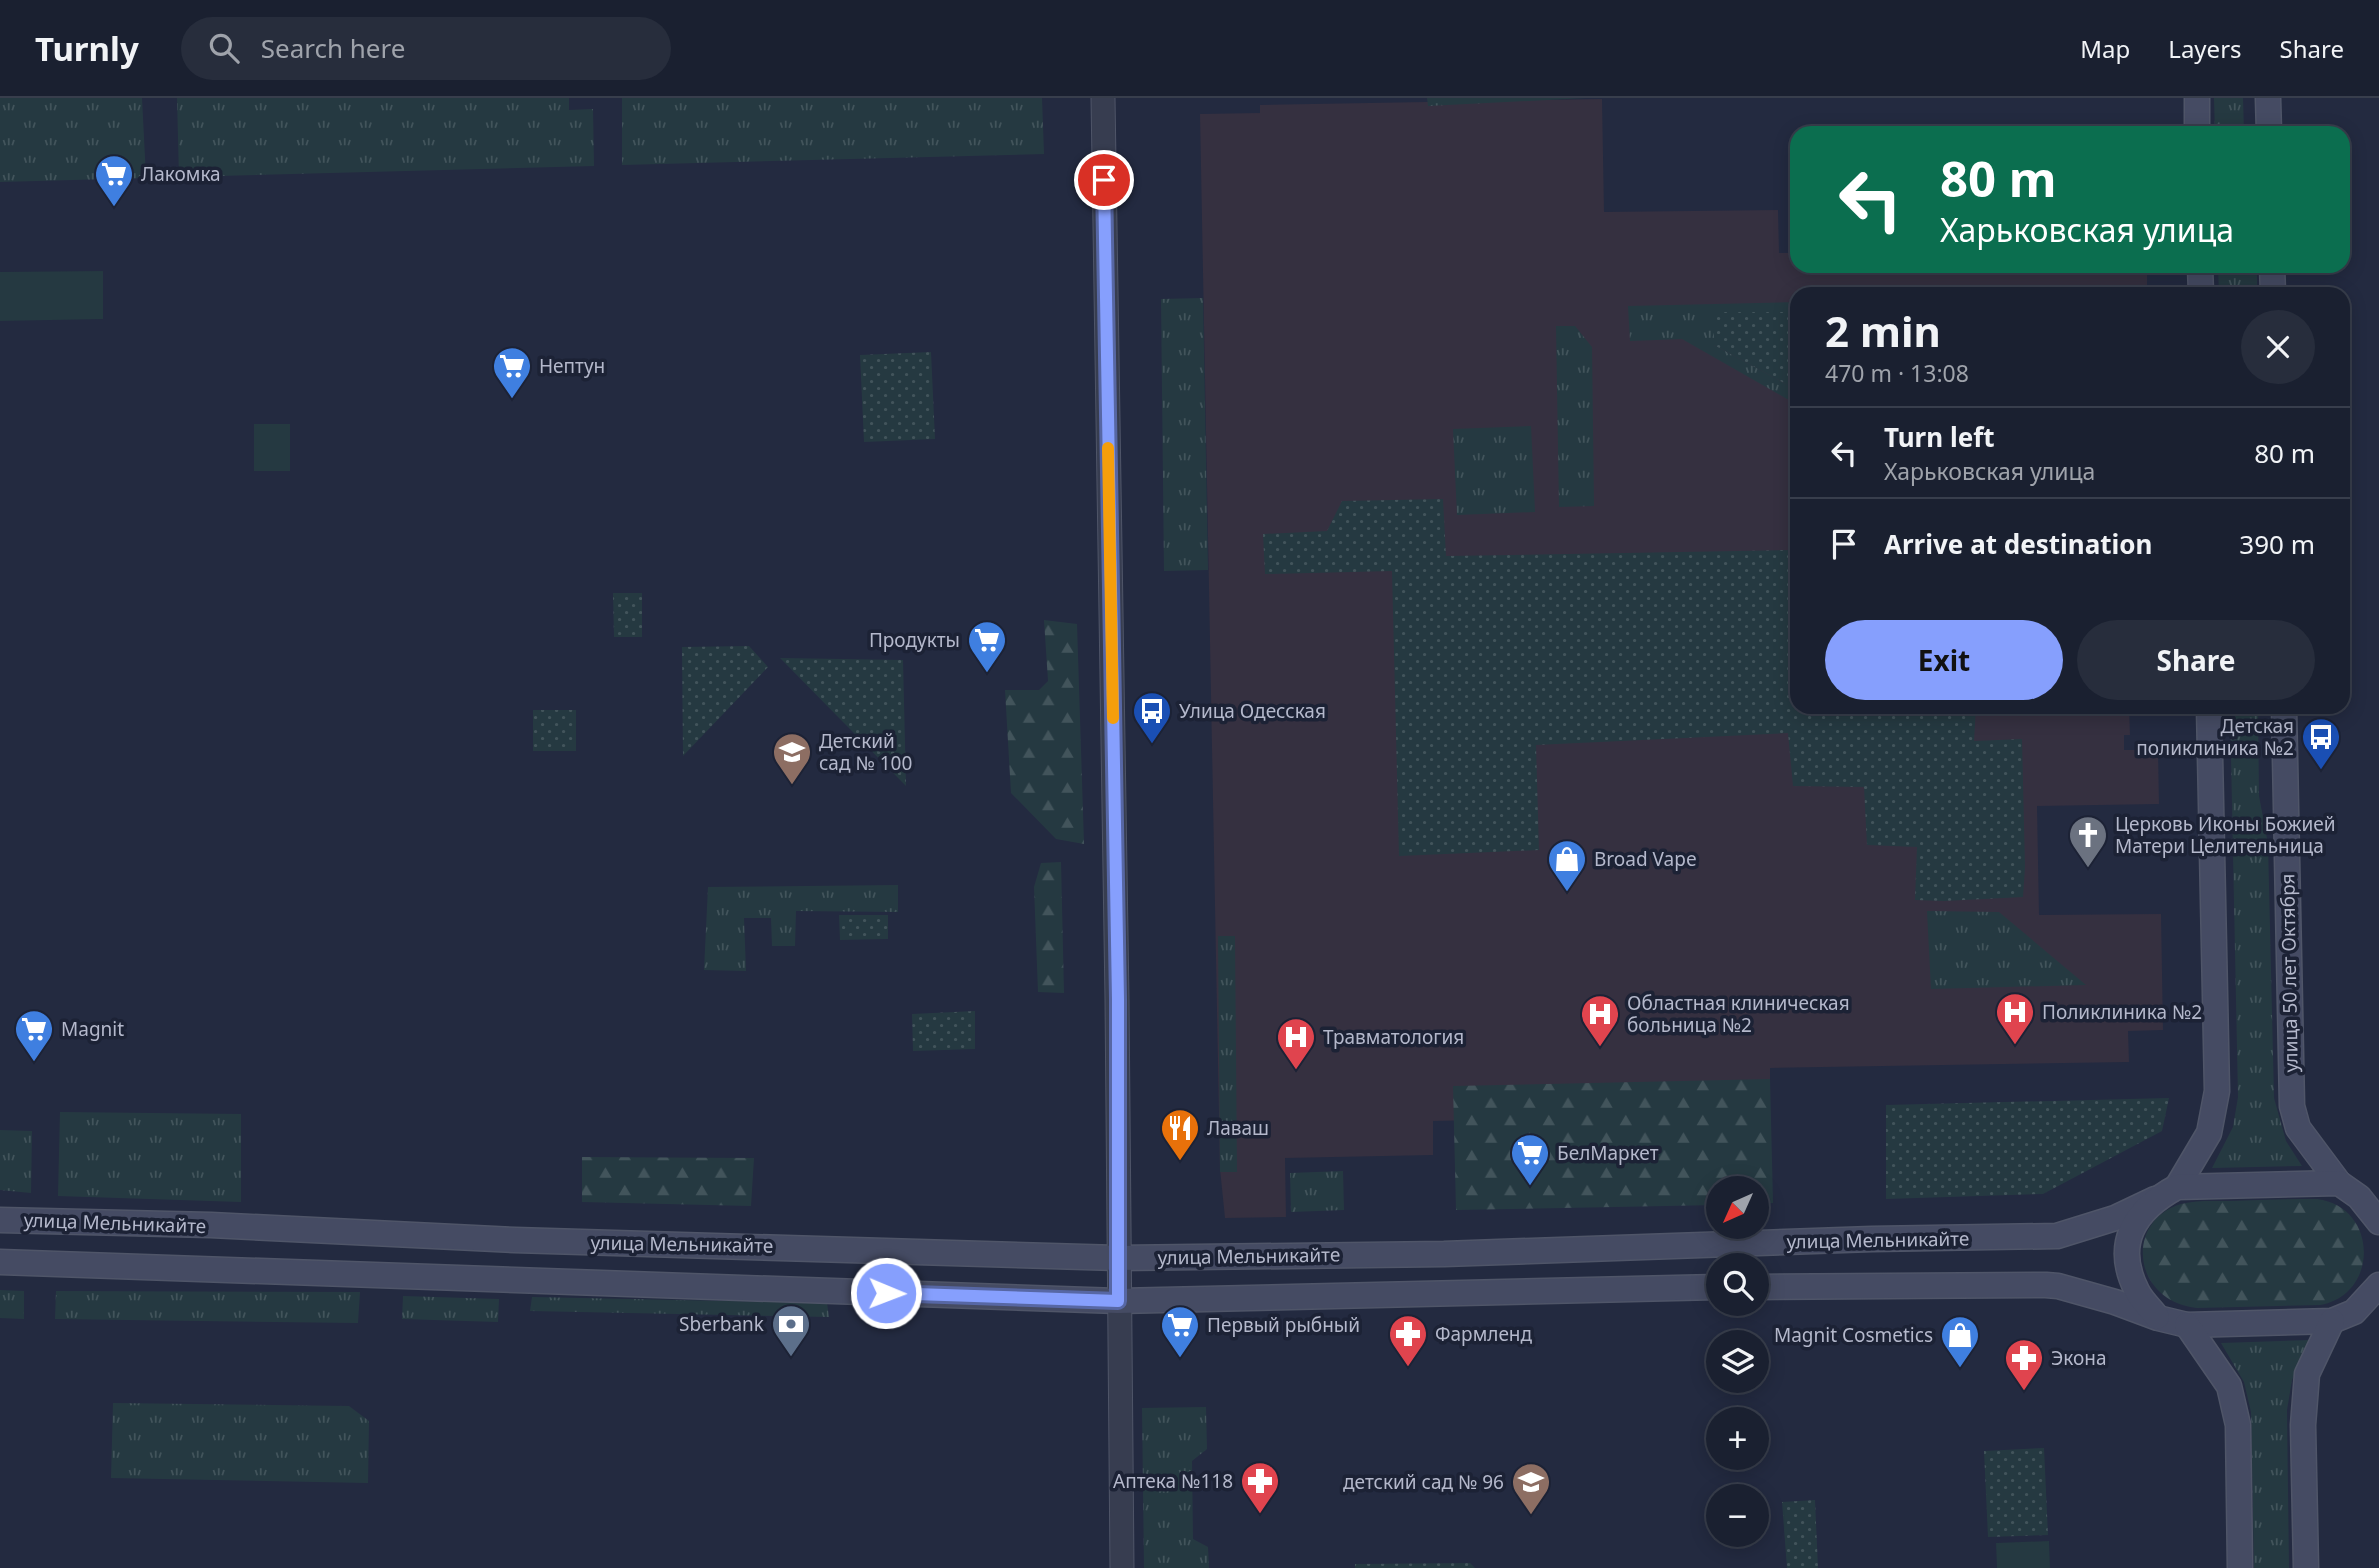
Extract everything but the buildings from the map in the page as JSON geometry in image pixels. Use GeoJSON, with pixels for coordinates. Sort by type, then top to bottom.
{"type":"FeatureCollection","features":[{"type":"Feature","properties":{"kind":"main road"},"geometry":{"type":"LineString","coordinates":[[2197,98],[2197,126]]}},
{"type":"Feature","properties":{"kind":"main road"},"geometry":{"type":"LineString","coordinates":[[2268,98],[2269,126]]}},
{"type":"Feature","properties":{"kind":"main road"},"geometry":{"type":"LineString","coordinates":[[2209,714],[2217,1091],[2209,1133],[2177,1187],[2359,1195]]}},
{"type":"Feature","properties":{"kind":"main road","name":"улица 50 лет Октября"},"geometry":{"type":"LineString","coordinates":[[2284,714],[2292,1106],[2298,1128],[2359,1195],[2379,1222]]}},
{"type":"Feature","properties":{"kind":"main road","name":"улица Мельникайте"},"geometry":{"type":"LineString","coordinates":[[0,1220],[211,1225],[515,1240],[1118,1258],[1444,1254],[1872,1239],[2057,1236],[2115,1218],[2177,1187]]}},
{"type":"Feature","properties":{"kind":"main road"},"geometry":{"type":"LineString","coordinates":[[2155,1199],[2135,1220],[2128,1240],[2128,1270],[2138,1293],[2158,1318]]}},
{"type":"Feature","properties":{"kind":"main road"},"geometry":{"type":"LineString","coordinates":[[1368,1255],[1368,1295]]}},
{"type":"Feature","properties":{"kind":"main road","name":"улица Мельникайте"},"geometry":{"type":"LineString","coordinates":[[0,1262],[1118,1301],[1706,1287]]}},
{"type":"Feature","properties":{"kind":"main road"},"geometry":{"type":"LineString","coordinates":[[2306,1568],[2304,1425],[2307,1374],[2343,1317],[2379,1285]]}},
{"type":"Feature","properties":{"kind":"main road"},"geometry":{"type":"LineString","coordinates":[[1769,1287],[2058,1286],[2187,1325],[2343,1317],[2379,1300]]}},
{"type":"Feature","properties":{"kind":"main road"},"geometry":{"type":"LineString","coordinates":[[2187,1325],[2229,1386],[2238,1425],[2240,1568]]}},
{"type":"Feature","properties":{"kind":"street"},"geometry":{"type":"LineString","coordinates":[[1103,98],[1117,986],[1122,1568]]}},
{"type":"Feature","properties":{"kind":"shaded area"},"geometry":{"type":"Polygon","coordinates":[[[1602,99],[1604,212],[1778,210],[1779,253],[1790,253],[1790,273],[2147,273],[2147,287],[1790,287],[1790,714],[2129,714],[2130,735],[2124,735],[2124,750],[2158,750],[2159,804],[2037,806],[2039,915],[2161,914],[2163,1030],[2128,1031],[2129,1062],[1770,1068],[1770,1114],[1433,1121],[1433,1155],[1285,1158],[1286,1217],[1225,1218],[1220,1169],[1200,114],[1260,113],[1260,105],[1602,99]]]}},
{"type":"Feature","properties":{"kind":"green space"},"geometry":{"type":"Polygon","coordinates":[[[0,98],[142,98],[146,178],[0,182],[0,98]]]}},
{"type":"Feature","properties":{"kind":"green space"},"geometry":{"type":"Polygon","coordinates":[[[177,98],[569,98],[569,110],[593,109],[594,166],[179,177],[177,98]]]}},
{"type":"Feature","properties":{"kind":"green space"},"geometry":{"type":"Polygon","coordinates":[[[622,98],[1042,98],[1044,154],[622,165],[622,98]]]}},
{"type":"Feature","properties":{"kind":"green space"},"geometry":{"type":"Polygon","coordinates":[[[1427,98],[1586,98],[1428,106],[1427,98]]]}},
{"type":"Feature","properties":{"kind":"green space"},"geometry":{"type":"Polygon","coordinates":[[[2214,98],[2243,98],[2244,126],[2215,126],[2214,98]]]}},
{"type":"Feature","properties":{"kind":"green space"},"geometry":{"type":"Polygon","coordinates":[[[103,271],[103,319],[0,321],[0,272],[103,271]]]}},
{"type":"Feature","properties":{"kind":"green space"},"geometry":{"type":"Polygon","coordinates":[[[2218,273],[2257,273],[2257,287],[2219,287],[2218,273]]]}},
{"type":"Feature","properties":{"kind":"green space"},"geometry":{"type":"Polygon","coordinates":[[[1203,298],[1208,570],[1164,571],[1161,299],[1203,298]]]}},
{"type":"Feature","properties":{"kind":"green space"},"geometry":{"type":"Polygon","coordinates":[[[1790,302],[1790,312],[1714,313],[1714,345],[1790,386],[1790,399],[1682,339],[1630,341],[1628,306],[1790,302]]]}},
{"type":"Feature","properties":{"kind":"green space"},"geometry":{"type":"Polygon","coordinates":[[[1714,312],[1790,312],[1790,386],[1714,345],[1714,312]]]}},
{"type":"Feature","properties":{"kind":"green space"},"geometry":{"type":"Polygon","coordinates":[[[1556,326],[1575,326],[1592,347],[1594,506],[1559,507],[1556,326]]]}},
{"type":"Feature","properties":{"kind":"green space"},"geometry":{"type":"Polygon","coordinates":[[[931,352],[935,439],[864,442],[860,355],[931,352]]]}},
{"type":"Feature","properties":{"kind":"green space"},"geometry":{"type":"Polygon","coordinates":[[[254,424],[290,424],[290,471],[254,471],[254,424]]]}},
{"type":"Feature","properties":{"kind":"green space"},"geometry":{"type":"Polygon","coordinates":[[[1531,426],[1535,512],[1457,515],[1453,429],[1531,426]]]}},
{"type":"Feature","properties":{"kind":"green space"},"geometry":{"type":"Polygon","coordinates":[[[1443,499],[1446,556],[1790,550],[1790,714],[1976,714],[1974,741],[2022,739],[2025,867],[2023,897],[1915,900],[1917,847],[1867,845],[1864,787],[1793,786],[1788,733],[1536,745],[1539,850],[1399,856],[1392,571],[1265,574],[1263,534],[1327,531],[1342,501],[1443,499]]]}},
{"type":"Feature","properties":{"kind":"green space"},"geometry":{"type":"Polygon","coordinates":[[[613,593],[642,593],[642,637],[614,637],[613,593]]]}},
{"type":"Feature","properties":{"kind":"green space"},"geometry":{"type":"Polygon","coordinates":[[[1044,620],[1077,624],[1084,844],[1056,839],[1011,793],[1005,690],[1039,690],[1048,681],[1044,620]]]}},
{"type":"Feature","properties":{"kind":"green space"},"geometry":{"type":"Polygon","coordinates":[[[749,646],[768,667],[683,756],[682,647],[749,646]]]}},
{"type":"Feature","properties":{"kind":"green space"},"geometry":{"type":"Polygon","coordinates":[[[780,658],[903,660],[906,786],[780,658]]]}},
{"type":"Feature","properties":{"kind":"green space"},"geometry":{"type":"Polygon","coordinates":[[[533,710],[576,710],[576,751],[533,751],[533,710]]]}},
{"type":"Feature","properties":{"kind":"green space"},"geometry":{"type":"Polygon","coordinates":[[[2230,714],[2258,714],[2259,796],[2268,844],[2274,1098],[2286,1141],[2302,1166],[2212,1168],[2233,1127],[2238,1097],[2230,714]]]}},
{"type":"Feature","properties":{"kind":"green space"},"geometry":{"type":"Polygon","coordinates":[[[1061,862],[1064,993],[1038,992],[1034,887],[1041,863],[1061,862]]]}},
{"type":"Feature","properties":{"kind":"green space"},"geometry":{"type":"Polygon","coordinates":[[[898,885],[898,912],[796,911],[795,946],[772,946],[771,918],[744,918],[746,971],[704,970],[708,887],[898,885]]]}},
{"type":"Feature","properties":{"kind":"green space"},"geometry":{"type":"Polygon","coordinates":[[[1927,911],[1999,912],[2086,985],[1931,989],[1927,911]]]}},
{"type":"Feature","properties":{"kind":"green space"},"geometry":{"type":"Polygon","coordinates":[[[839,915],[888,915],[888,939],[840,940],[839,915]]]}},
{"type":"Feature","properties":{"kind":"green space"},"geometry":{"type":"Polygon","coordinates":[[[1218,936],[1235,936],[1237,1172],[1220,1172],[1218,936]]]}},
{"type":"Feature","properties":{"kind":"green space"},"geometry":{"type":"Polygon","coordinates":[[[975,1011],[975,1049],[913,1051],[912,1014],[975,1011]]]}},
{"type":"Feature","properties":{"kind":"green space"},"geometry":{"type":"Polygon","coordinates":[[[1770,1079],[1773,1203],[1769,1203],[1769,1176],[1706,1176],[1706,1205],[1456,1210],[1453,1086],[1770,1079]]]}},
{"type":"Feature","properties":{"kind":"green space"},"geometry":{"type":"Polygon","coordinates":[[[2169,1098],[2162,1131],[2043,1194],[1886,1199],[1886,1105],[2169,1098]]]}},
{"type":"Feature","properties":{"kind":"green space"},"geometry":{"type":"Polygon","coordinates":[[[60,1112],[241,1114],[241,1202],[58,1196],[60,1112]]]}},
{"type":"Feature","properties":{"kind":"green space"},"geometry":{"type":"Polygon","coordinates":[[[0,1130],[32,1131],[31,1193],[0,1190],[0,1130]]]}},
{"type":"Feature","properties":{"kind":"green space"},"geometry":{"type":"Polygon","coordinates":[[[582,1157],[754,1158],[751,1206],[582,1202],[582,1157]]]}},
{"type":"Feature","properties":{"kind":"green space"},"geometry":{"type":"Polygon","coordinates":[[[1343,1171],[1344,1210],[1291,1212],[1290,1173],[1343,1171]]]}},
{"type":"Feature","properties":{"kind":"green space"},"geometry":{"type":"Polygon","coordinates":[[[2317,1199],[2337,1205],[2352,1218],[2361,1233],[2364,1251],[2361,1269],[2353,1285],[2339,1298],[2320,1305],[2197,1308],[2175,1302],[2159,1291],[2148,1276],[2143,1260],[2144,1243],[2150,1226],[2163,1213],[2181,1204],[2205,1201],[2317,1199]]]}},
{"type":"Feature","properties":{"kind":"green space"},"geometry":{"type":"Polygon","coordinates":[[[0,1290],[24,1291],[24,1319],[0,1318],[0,1290]]]}},
{"type":"Feature","properties":{"kind":"green space"},"geometry":{"type":"Polygon","coordinates":[[[56,1291],[360,1292],[358,1323],[55,1319],[56,1291]]]}},
{"type":"Feature","properties":{"kind":"green space"},"geometry":{"type":"Polygon","coordinates":[[[403,1296],[499,1299],[498,1322],[402,1319],[403,1296]]]}},
{"type":"Feature","properties":{"kind":"green space"},"geometry":{"type":"Polygon","coordinates":[[[532,1297],[827,1303],[829,1317],[530,1311],[532,1297]]]}},
{"type":"Feature","properties":{"kind":"green space"},"geometry":{"type":"Polygon","coordinates":[[[2311,1340],[2292,1380],[2287,1410],[2289,1568],[2254,1568],[2251,1412],[2244,1382],[2221,1343],[2311,1340]]]}},
{"type":"Feature","properties":{"kind":"green space"},"geometry":{"type":"Polygon","coordinates":[[[113,1403],[349,1406],[369,1421],[368,1483],[111,1478],[113,1403]]]}},
{"type":"Feature","properties":{"kind":"green space"},"geometry":{"type":"Polygon","coordinates":[[[1206,1407],[1207,1449],[1192,1461],[1193,1539],[1208,1547],[1209,1568],[1144,1568],[1142,1408],[1206,1407]]]}},
{"type":"Feature","properties":{"kind":"green space"},"geometry":{"type":"Polygon","coordinates":[[[2044,1448],[2048,1535],[1988,1537],[1984,1451],[2044,1448]]]}},
{"type":"Feature","properties":{"kind":"green space"},"geometry":{"type":"Polygon","coordinates":[[[1815,1500],[1818,1568],[1787,1568],[1782,1502],[1815,1500]]]}},
{"type":"Feature","properties":{"kind":"green space"},"geometry":{"type":"Polygon","coordinates":[[[2049,1541],[2050,1568],[1997,1568],[1996,1543],[2049,1541]]]}},
{"type":"Feature","properties":{"kind":"green space"},"geometry":{"type":"Polygon","coordinates":[[[1470,1563],[1475,1568],[1355,1568],[1355,1564],[1470,1563]]]}},
{"type":"Feature","properties":{"kind":"slow traffic"},"geometry":{"type":"LineString","coordinates":[[1108,448],[1113,718]]}},
{"type":"Feature","properties":{"kind":"place","name":"Лакомка"},"geometry":{"type":"Point","coordinates":[114,208]}},
{"type":"Feature","properties":{"kind":"place","name":"Нептун"},"geometry":{"type":"Point","coordinates":[512,400]}},
{"type":"Feature","properties":{"kind":"place","name":"Продукты"},"geometry":{"type":"Point","coordinates":[987,674]}},
{"type":"Feature","properties":{"kind":"place","name":"Улица Одесская"},"geometry":{"type":"Point","coordinates":[1152,745]}},
{"type":"Feature","properties":{"kind":"place","name":"Детская поликлиника №2"},"geometry":{"type":"Point","coordinates":[2321,771]}},
{"type":"Feature","properties":{"kind":"place","name":"Детский сад № 100"},"geometry":{"type":"Point","coordinates":[792,786]}},
{"type":"Feature","properties":{"kind":"place","name":"Церковь Иконы Божией Матери Целительница"},"geometry":{"type":"Point","coordinates":[2088,869]}},
{"type":"Feature","properties":{"kind":"place","name":"Broad Vape"},"geometry":{"type":"Point","coordinates":[1567,893]}},
{"type":"Feature","properties":{"kind":"place","name":"Поликлиника №2"},"geometry":{"type":"Point","coordinates":[2015,1046]}},
{"type":"Feature","properties":{"kind":"place","name":"Областная клиническая больница №2"},"geometry":{"type":"Point","coordinates":[1600,1048]}},
{"type":"Feature","properties":{"kind":"place","name":"Magnit"},"geometry":{"type":"Point","coordinates":[34,1063]}},
{"type":"Feature","properties":{"kind":"place","name":"Травматология"},"geometry":{"type":"Point","coordinates":[1296,1071]}},
{"type":"Feature","properties":{"kind":"place","name":"Лаваш"},"geometry":{"type":"Point","coordinates":[1180,1162]}},
{"type":"Feature","properties":{"kind":"place","name":"БелМаркет"},"geometry":{"type":"Point","coordinates":[1530,1187]}},
{"type":"Feature","properties":{"kind":"place","name":"Sberbank"},"geometry":{"type":"Point","coordinates":[791,1358]}},
{"type":"Feature","properties":{"kind":"place","name":"Первый рыбный"},"geometry":{"type":"Point","coordinates":[1180,1359]}},
{"type":"Feature","properties":{"kind":"place","name":"Фармленд"},"geometry":{"type":"Point","coordinates":[1408,1368]}},
{"type":"Feature","properties":{"kind":"place","name":"Magnit Cosmetics"},"geometry":{"type":"Point","coordinates":[1960,1369]}},
{"type":"Feature","properties":{"kind":"place","name":"Экона"},"geometry":{"type":"Point","coordinates":[2024,1392]}},
{"type":"Feature","properties":{"kind":"place","name":"Аптека №118"},"geometry":{"type":"Point","coordinates":[1260,1515]}},
{"type":"Feature","properties":{"kind":"place","name":"детский сад № 96"},"geometry":{"type":"Point","coordinates":[1531,1516]}},
{"type":"Feature","properties":{"kind":"route"},"geometry":{"type":"LineString","coordinates":[[886,1293],[1118,1301],[1118,999],[1104,180]]}}]}
